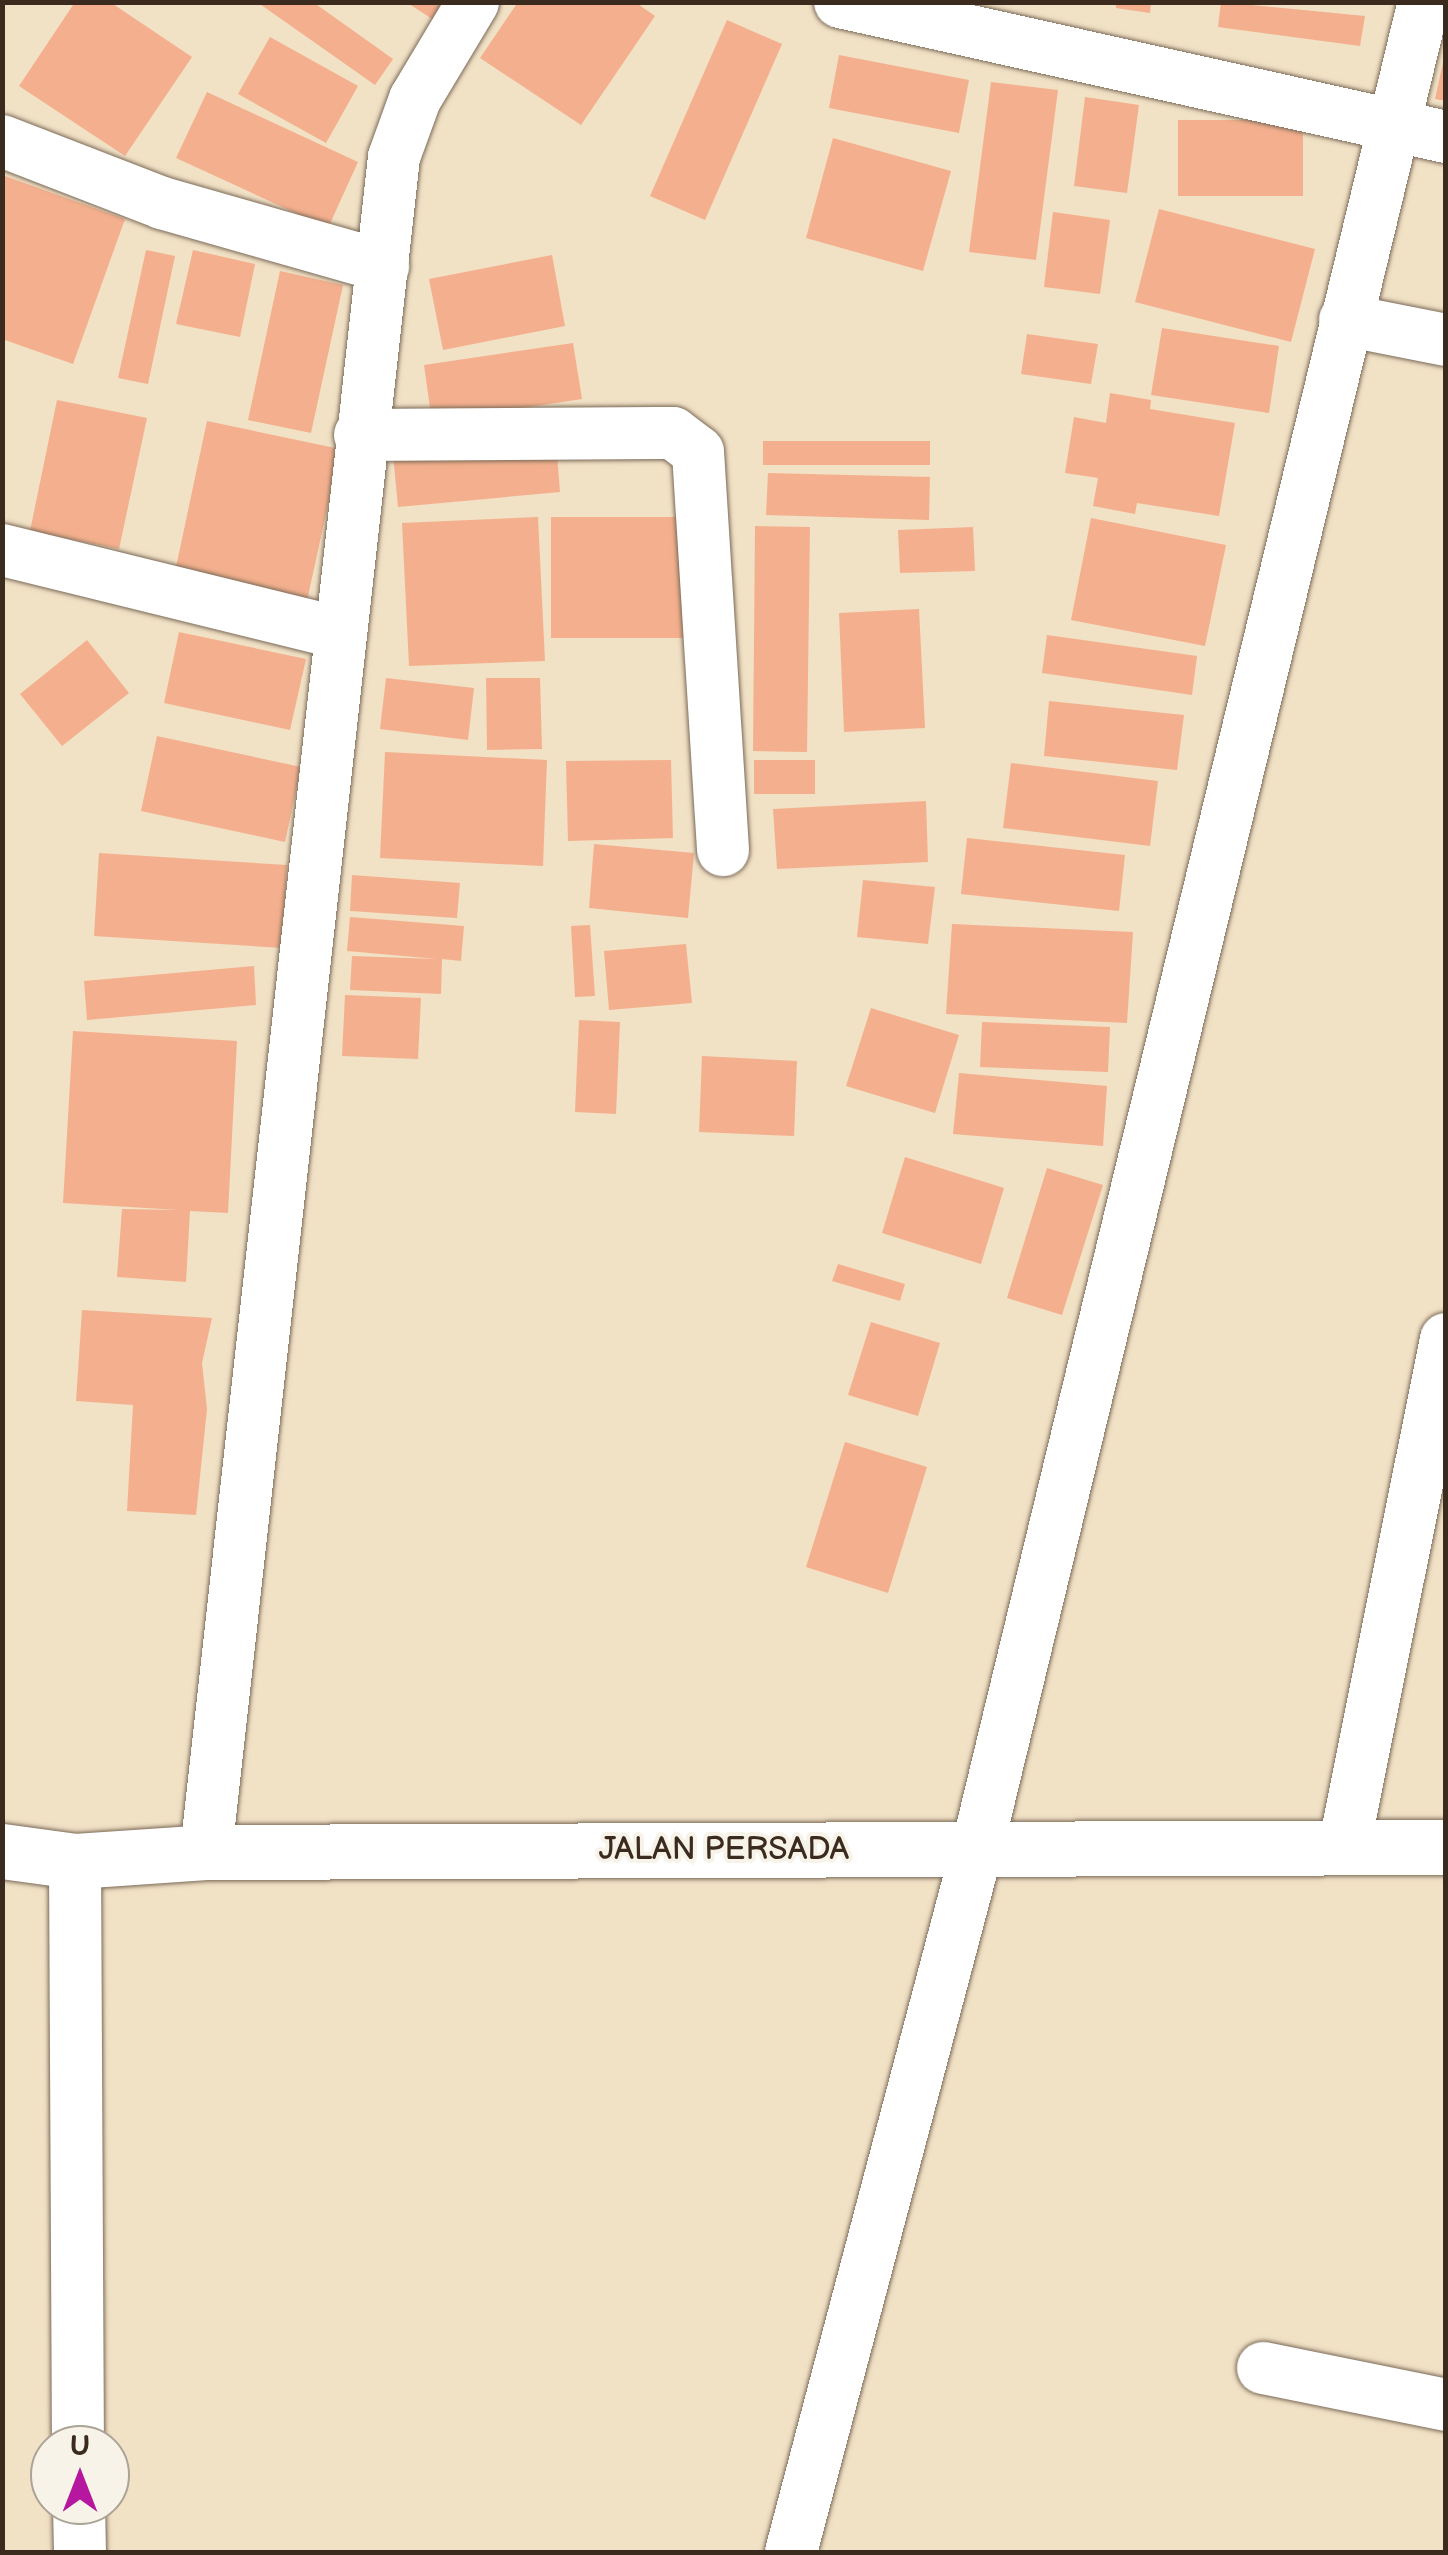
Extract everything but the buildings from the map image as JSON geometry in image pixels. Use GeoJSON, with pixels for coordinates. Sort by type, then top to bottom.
{"type":"FeatureCollection","features":[{"type":"Feature","properties":{"kind":"street"},"geometry":{"type":"LineString","coordinates":[[206,1852],[360,435],[382,266],[402,132],[473,2]]}},
{"type":"Feature","properties":{"kind":"street"},"geometry":{"type":"LineString","coordinates":[[840,2],[1392,129],[1446,137]]}},
{"type":"Feature","properties":{"kind":"street"},"geometry":{"type":"LineString","coordinates":[[791,2552],[977,1849],[1424,2]]}},
{"type":"Feature","properties":{"kind":"street"},"geometry":{"type":"LineString","coordinates":[[2,141],[162,203],[382,266]]}},
{"type":"Feature","properties":{"kind":"street"},"geometry":{"type":"LineString","coordinates":[[1345,320],[1446,340]]}},
{"type":"Feature","properties":{"kind":"street"},"geometry":{"type":"LineString","coordinates":[[360,435],[657,432],[673,434],[698,452],[723,850]]}},
{"type":"Feature","properties":{"kind":"street"},"geometry":{"type":"LineString","coordinates":[[2,550],[341,633]]}},
{"type":"Feature","properties":{"kind":"street"},"geometry":{"type":"LineString","coordinates":[[1345,1843],[1446,1340]]}},
{"type":"Feature","properties":{"kind":"street","name":"JALAN PERSADA"},"geometry":{"type":"LineString","coordinates":[[2,1851],[75,1861],[206,1852],[977,1849],[1345,1843],[1446,1848]]}},
{"type":"Feature","properties":{"kind":"street"},"geometry":{"type":"LineString","coordinates":[[75,1861],[78,2425]]}},
{"type":"Feature","properties":{"kind":"street"},"geometry":{"type":"LineString","coordinates":[[1263,2368],[1446,2405]]}},
{"type":"Feature","properties":{"kind":"street"},"geometry":{"type":"LineString","coordinates":[[79,2525],[80,2552]]}}]}
